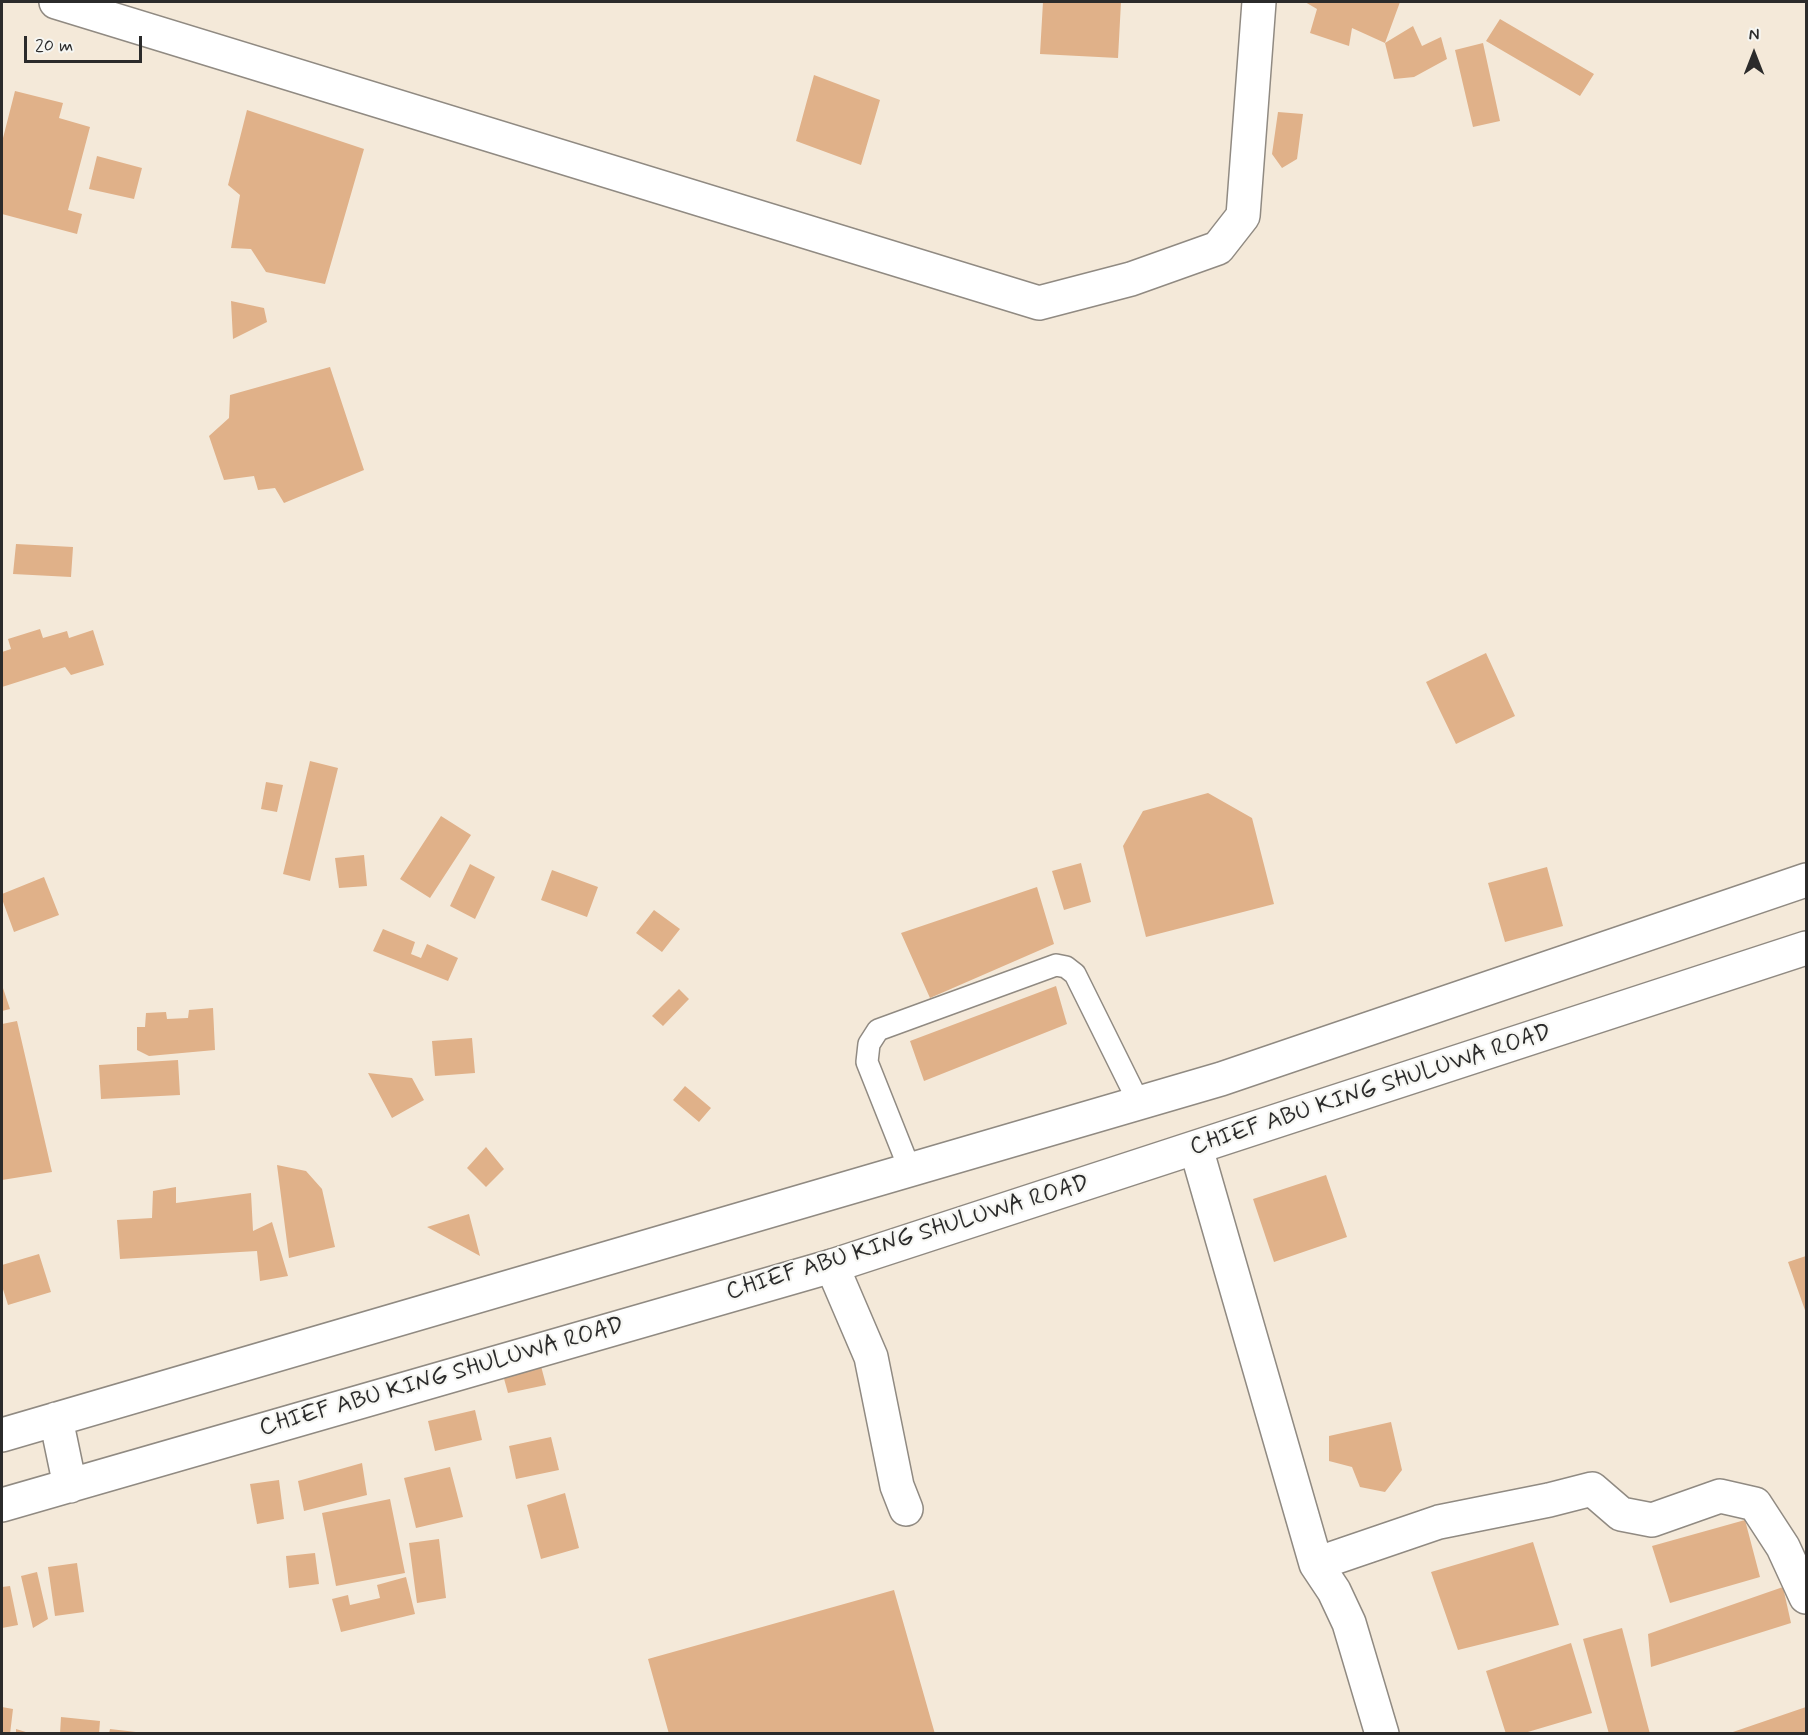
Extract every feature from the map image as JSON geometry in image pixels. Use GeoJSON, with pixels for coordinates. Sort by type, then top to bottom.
{"type":"FeatureCollection","features":[{"type":"Feature","properties":{"kind":"street"},"geometry":{"type":"LineString","coordinates":[[56,2],[1039,303],[1131,279],[1218,248],[1243,216],[1259,2]]}},
{"type":"Feature","properties":{"kind":"street"},"geometry":{"type":"LineString","coordinates":[[2,1435],[1221,1079],[1806,880]]}},
{"type":"Feature","properties":{"kind":"street","name":"CHIEF ABU KING SHULUWA ROAD"},"geometry":{"type":"LineString","coordinates":[[2,1505],[832,1266],[1806,948]]}},
{"type":"Feature","properties":{"kind":"street"},"geometry":{"type":"LineString","coordinates":[[1196,1148],[1316,1564],[1334,1591],[1349,1623],[1382,1734]]}},
{"type":"Feature","properties":{"kind":"street"},"geometry":{"type":"LineString","coordinates":[[832,1266],[871,1357],[897,1486],[906,1509]]}},
{"type":"Feature","properties":{"kind":"street"},"geometry":{"type":"LineString","coordinates":[[56,1419],[70,1486]]}},
{"type":"Feature","properties":{"kind":"street"},"geometry":{"type":"LineString","coordinates":[[1316,1564],[1439,1522],[1592,1489],[1621,1514],[1652,1520],[1720,1496],[1755,1504],[1783,1547],[1806,1597]]}},
{"type":"Feature","properties":{"kind":"lane"},"geometry":{"type":"LineString","coordinates":[[910,1170],[867,1062],[868,1044],[878,1030],[1056,965],[1066,967],[1075,974],[1139,1103]]}},
{"type":"Feature","properties":{"kind":"building"},"geometry":{"type":"Polygon","coordinates":[[[1043,2],[1121,2],[1118,58],[1040,54],[1043,2]]]}},
{"type":"Feature","properties":{"kind":"building"},"geometry":{"type":"Polygon","coordinates":[[[1305,2],[1400,2],[1385,43],[1352,28],[1349,46],[1310,33],[1317,9],[1305,2]]]}},
{"type":"Feature","properties":{"kind":"building"},"geometry":{"type":"Polygon","coordinates":[[[1500,19],[1594,74],[1580,96],[1486,41],[1500,19]]]}},
{"type":"Feature","properties":{"kind":"building"},"geometry":{"type":"Polygon","coordinates":[[[1413,26],[1422,46],[1441,37],[1447,59],[1414,77],[1394,79],[1385,43],[1413,26]]]}},
{"type":"Feature","properties":{"kind":"building"},"geometry":{"type":"Polygon","coordinates":[[[1483,43],[1500,121],[1473,127],[1455,50],[1483,43]]]}},
{"type":"Feature","properties":{"kind":"building"},"geometry":{"type":"Polygon","coordinates":[[[814,75],[880,100],[861,165],[796,141],[814,75]]]}},
{"type":"Feature","properties":{"kind":"building"},"geometry":{"type":"Polygon","coordinates":[[[15,91],[63,103],[59,118],[90,127],[68,210],[82,214],[77,234],[2,214],[2,142],[15,91]]]}},
{"type":"Feature","properties":{"kind":"building"},"geometry":{"type":"Polygon","coordinates":[[[247,110],[364,149],[325,284],[266,272],[251,249],[231,248],[240,195],[228,185],[247,110]]]}},
{"type":"Feature","properties":{"kind":"building"},"geometry":{"type":"Polygon","coordinates":[[[1278,112],[1303,114],[1297,159],[1282,168],[1272,154],[1278,112]]]}},
{"type":"Feature","properties":{"kind":"building"},"geometry":{"type":"Polygon","coordinates":[[[97,156],[142,168],[134,199],[89,189],[97,156]]]}},
{"type":"Feature","properties":{"kind":"building"},"geometry":{"type":"Polygon","coordinates":[[[231,301],[264,308],[267,322],[233,339],[231,301]]]}},
{"type":"Feature","properties":{"kind":"building"},"geometry":{"type":"Polygon","coordinates":[[[330,367],[364,470],[284,503],[275,488],[258,490],[254,476],[224,480],[209,436],[229,418],[230,395],[330,367]]]}},
{"type":"Feature","properties":{"kind":"building"},"geometry":{"type":"Polygon","coordinates":[[[16,544],[73,547],[71,577],[13,574],[16,544]]]}},
{"type":"Feature","properties":{"kind":"building"},"geometry":{"type":"Polygon","coordinates":[[[40,629],[43,638],[67,631],[69,638],[93,630],[104,665],[71,675],[65,667],[2,687],[2,652],[11,649],[8,639],[40,629]]]}},
{"type":"Feature","properties":{"kind":"building"},"geometry":{"type":"Polygon","coordinates":[[[1486,653],[1515,716],[1456,744],[1426,682],[1486,653]]]}},
{"type":"Feature","properties":{"kind":"building"},"geometry":{"type":"Polygon","coordinates":[[[310,761],[338,768],[310,881],[283,874],[310,761]]]}},
{"type":"Feature","properties":{"kind":"building"},"geometry":{"type":"Polygon","coordinates":[[[266,782],[283,785],[277,812],[261,809],[266,782]]]}},
{"type":"Feature","properties":{"kind":"building"},"geometry":{"type":"Polygon","coordinates":[[[1208,793],[1252,818],[1274,904],[1146,937],[1123,846],[1143,811],[1208,793]]]}},
{"type":"Feature","properties":{"kind":"building"},"geometry":{"type":"Polygon","coordinates":[[[441,816],[471,835],[430,898],[400,879],[441,816]]]}},
{"type":"Feature","properties":{"kind":"building"},"geometry":{"type":"Polygon","coordinates":[[[364,855],[367,886],[339,888],[335,858],[364,855]]]}},
{"type":"Feature","properties":{"kind":"building"},"geometry":{"type":"Polygon","coordinates":[[[1081,863],[1091,902],[1064,910],[1052,871],[1081,863]]]}},
{"type":"Feature","properties":{"kind":"building"},"geometry":{"type":"Polygon","coordinates":[[[470,864],[495,877],[475,919],[450,906],[470,864]]]}},
{"type":"Feature","properties":{"kind":"building"},"geometry":{"type":"Polygon","coordinates":[[[1547,867],[1563,926],[1505,942],[1488,883],[1547,867]]]}},
{"type":"Feature","properties":{"kind":"building"},"geometry":{"type":"Polygon","coordinates":[[[552,870],[598,887],[587,917],[541,900],[552,870]]]}},
{"type":"Feature","properties":{"kind":"building"},"geometry":{"type":"Polygon","coordinates":[[[44,877],[59,915],[14,932],[2,894],[44,877]]]}},
{"type":"Feature","properties":{"kind":"building"},"geometry":{"type":"Polygon","coordinates":[[[1037,887],[1054,944],[930,998],[901,933],[1037,887]]]}},
{"type":"Feature","properties":{"kind":"building"},"geometry":{"type":"Polygon","coordinates":[[[654,910],[680,929],[662,952],[636,933],[654,910]]]}},
{"type":"Feature","properties":{"kind":"building"},"geometry":{"type":"Polygon","coordinates":[[[383,929],[415,942],[411,954],[421,958],[427,944],[458,958],[448,981],[373,951],[383,929]]]}},
{"type":"Feature","properties":{"kind":"building"},"geometry":{"type":"Polygon","coordinates":[[[2,985],[10,1009],[2,1011],[2,985]]]}},
{"type":"Feature","properties":{"kind":"building"},"geometry":{"type":"Polygon","coordinates":[[[1056,986],[1067,1024],[924,1081],[910,1041],[1056,986]]]}},
{"type":"Feature","properties":{"kind":"building"},"geometry":{"type":"Polygon","coordinates":[[[679,989],[689,999],[663,1026],[652,1016],[679,989]]]}},
{"type":"Feature","properties":{"kind":"building"},"geometry":{"type":"Polygon","coordinates":[[[213,1008],[215,1050],[149,1056],[137,1050],[137,1027],[145,1027],[146,1013],[166,1012],[167,1019],[188,1018],[189,1010],[213,1008]]]}},
{"type":"Feature","properties":{"kind":"building"},"geometry":{"type":"Polygon","coordinates":[[[17,1021],[52,1172],[2,1180],[2,1024],[17,1021]]]}},
{"type":"Feature","properties":{"kind":"building"},"geometry":{"type":"Polygon","coordinates":[[[472,1038],[475,1073],[435,1076],[432,1041],[472,1038]]]}},
{"type":"Feature","properties":{"kind":"building"},"geometry":{"type":"Polygon","coordinates":[[[178,1060],[180,1095],[101,1099],[99,1065],[178,1060]]]}},
{"type":"Feature","properties":{"kind":"building"},"geometry":{"type":"Polygon","coordinates":[[[368,1073],[412,1078],[424,1100],[392,1118],[368,1073]]]}},
{"type":"Feature","properties":{"kind":"building"},"geometry":{"type":"Polygon","coordinates":[[[685,1086],[711,1108],[699,1122],[673,1100],[685,1086]]]}},
{"type":"Feature","properties":{"kind":"building"},"geometry":{"type":"Polygon","coordinates":[[[486,1147],[504,1169],[486,1187],[467,1168],[486,1147]]]}},
{"type":"Feature","properties":{"kind":"building"},"geometry":{"type":"Polygon","coordinates":[[[277,1165],[306,1171],[322,1189],[335,1247],[289,1258],[277,1165]]]}},
{"type":"Feature","properties":{"kind":"building"},"geometry":{"type":"Polygon","coordinates":[[[1326,1175],[1347,1237],[1274,1262],[1253,1199],[1326,1175]]]}},
{"type":"Feature","properties":{"kind":"building"},"geometry":{"type":"Polygon","coordinates":[[[176,1187],[176,1203],[251,1193],[253,1231],[272,1222],[288,1276],[260,1281],[257,1251],[120,1259],[117,1220],[152,1218],[153,1191],[176,1187]]]}},
{"type":"Feature","properties":{"kind":"building"},"geometry":{"type":"Polygon","coordinates":[[[469,1214],[480,1256],[427,1227],[469,1214]]]}},
{"type":"Feature","properties":{"kind":"building"},"geometry":{"type":"Polygon","coordinates":[[[39,1254],[51,1292],[8,1305],[2,1286],[2,1265],[39,1254]]]}},
{"type":"Feature","properties":{"kind":"building"},"geometry":{"type":"Polygon","coordinates":[[[1806,1256],[1806,1313],[1788,1262],[1806,1256]]]}},
{"type":"Feature","properties":{"kind":"building"},"geometry":{"type":"Polygon","coordinates":[[[541,1366],[546,1385],[508,1393],[503,1375],[541,1366]]]}},
{"type":"Feature","properties":{"kind":"building"},"geometry":{"type":"Polygon","coordinates":[[[475,1410],[482,1440],[435,1451],[428,1421],[475,1410]]]}},
{"type":"Feature","properties":{"kind":"building"},"geometry":{"type":"Polygon","coordinates":[[[1391,1422],[1402,1470],[1385,1492],[1360,1487],[1352,1467],[1329,1461],[1329,1436],[1391,1422]]]}},
{"type":"Feature","properties":{"kind":"building"},"geometry":{"type":"Polygon","coordinates":[[[551,1437],[559,1470],[516,1479],[509,1446],[551,1437]]]}},
{"type":"Feature","properties":{"kind":"building"},"geometry":{"type":"Polygon","coordinates":[[[362,1463],[367,1495],[304,1511],[298,1481],[362,1463]]]}},
{"type":"Feature","properties":{"kind":"building"},"geometry":{"type":"Polygon","coordinates":[[[450,1467],[463,1517],[416,1528],[404,1478],[450,1467]]]}},
{"type":"Feature","properties":{"kind":"building"},"geometry":{"type":"Polygon","coordinates":[[[279,1480],[284,1519],[257,1524],[250,1484],[279,1480]]]}},
{"type":"Feature","properties":{"kind":"building"},"geometry":{"type":"Polygon","coordinates":[[[565,1493],[579,1548],[541,1559],[527,1505],[565,1493]]]}},
{"type":"Feature","properties":{"kind":"building"},"geometry":{"type":"Polygon","coordinates":[[[390,1499],[405,1573],[336,1586],[322,1513],[390,1499]]]}},
{"type":"Feature","properties":{"kind":"building"},"geometry":{"type":"Polygon","coordinates":[[[1745,1520],[1760,1577],[1670,1603],[1652,1546],[1745,1520]]]}},
{"type":"Feature","properties":{"kind":"building"},"geometry":{"type":"Polygon","coordinates":[[[439,1539],[446,1598],[417,1603],[409,1543],[439,1539]]]}},
{"type":"Feature","properties":{"kind":"building"},"geometry":{"type":"Polygon","coordinates":[[[1533,1542],[1559,1625],[1458,1650],[1431,1572],[1533,1542]]]}},
{"type":"Feature","properties":{"kind":"building"},"geometry":{"type":"Polygon","coordinates":[[[315,1553],[319,1584],[289,1588],[286,1556],[315,1553]]]}},
{"type":"Feature","properties":{"kind":"building"},"geometry":{"type":"Polygon","coordinates":[[[77,1563],[84,1612],[55,1616],[48,1567],[77,1563]]]}},
{"type":"Feature","properties":{"kind":"building"},"geometry":{"type":"Polygon","coordinates":[[[37,1572],[48,1619],[33,1628],[21,1576],[37,1572]]]}},
{"type":"Feature","properties":{"kind":"building"},"geometry":{"type":"Polygon","coordinates":[[[406,1577],[415,1614],[341,1632],[332,1599],[348,1595],[350,1605],[380,1598],[377,1585],[406,1577]]]}},
{"type":"Feature","properties":{"kind":"building"},"geometry":{"type":"Polygon","coordinates":[[[10,1586],[18,1625],[2,1628],[2,1587],[10,1586]]]}},
{"type":"Feature","properties":{"kind":"building"},"geometry":{"type":"Polygon","coordinates":[[[1783,1587],[1791,1623],[1651,1667],[1648,1634],[1783,1587]]]}},
{"type":"Feature","properties":{"kind":"building"},"geometry":{"type":"Polygon","coordinates":[[[894,1590],[935,1734],[669,1734],[648,1659],[894,1590]]]}},
{"type":"Feature","properties":{"kind":"building"},"geometry":{"type":"Polygon","coordinates":[[[1622,1628],[1650,1734],[1609,1734],[1583,1639],[1622,1628]]]}},
{"type":"Feature","properties":{"kind":"building"},"geometry":{"type":"Polygon","coordinates":[[[1571,1643],[1592,1713],[1521,1734],[1506,1734],[1486,1671],[1571,1643]]]}},
{"type":"Feature","properties":{"kind":"building"},"geometry":{"type":"Polygon","coordinates":[[[2,1707],[13,1709],[10,1734],[2,1734],[2,1707]]]}},
{"type":"Feature","properties":{"kind":"building"},"geometry":{"type":"Polygon","coordinates":[[[1806,1707],[1806,1734],[1730,1734],[1730,1733],[1806,1707]]]}},
{"type":"Feature","properties":{"kind":"building"},"geometry":{"type":"Polygon","coordinates":[[[61,1717],[100,1721],[99,1734],[60,1734],[61,1717]]]}},
{"type":"Feature","properties":{"kind":"building"},"geometry":{"type":"Polygon","coordinates":[[[16,1729],[29,1733],[29,1734],[16,1734],[16,1729]]]}},
{"type":"Feature","properties":{"kind":"building"},"geometry":{"type":"Polygon","coordinates":[[[110,1729],[136,1732],[136,1734],[109,1734],[110,1729]]]}}]}
